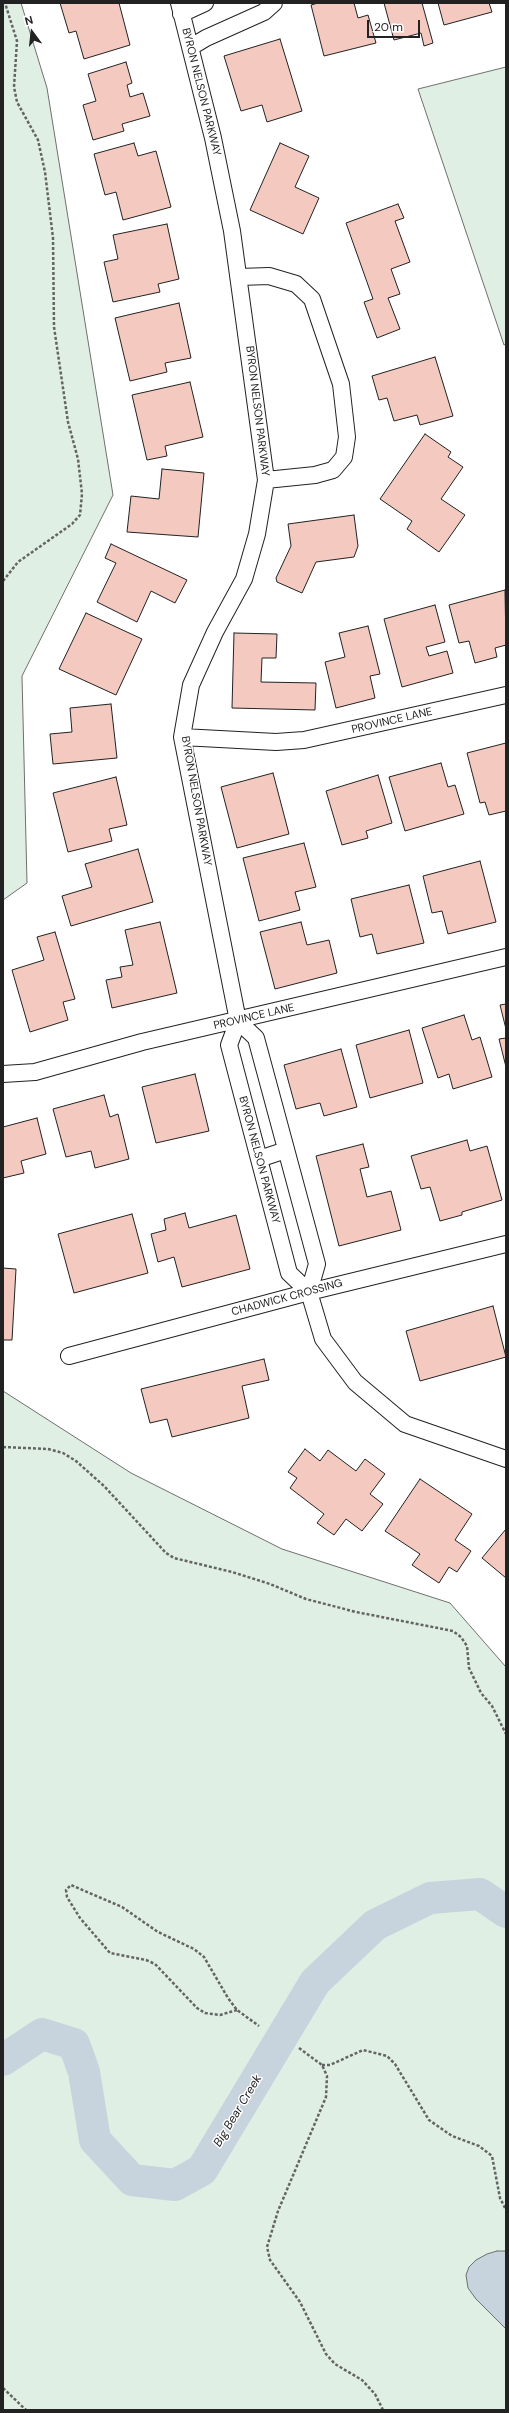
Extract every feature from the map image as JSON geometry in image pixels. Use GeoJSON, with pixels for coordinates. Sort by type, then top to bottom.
{"type":"FeatureCollection","features":[{"type":"Feature","properties":{"kind":"street"},"geometry":{"type":"LineString","coordinates":[[180,8],[205,3]]}},
{"type":"Feature","properties":{"kind":"street"},"geometry":{"type":"LineString","coordinates":[[191,47],[206,38],[264,12],[274,3]]}},
{"type":"Feature","properties":{"kind":"street","name":"BYRON NELSON PARKWAY"},"geometry":{"type":"LineString","coordinates":[[180,8],[213,138],[239,277],[266,480],[256,534],[244,579],[215,632],[191,685],[182,737],[238,1021],[229,1045],[289,1273],[309,1292],[323,1339],[355,1382],[405,1424],[506,1459]]}},
{"type":"Feature","properties":{"kind":"street"},"geometry":{"type":"LineString","coordinates":[[239,277],[269,276],[296,284],[312,299],[341,384],[347,437],[344,457],[334,470],[316,475],[266,480]]}},
{"type":"Feature","properties":{"kind":"street","name":"PROVINCE LANE"},"geometry":{"type":"LineString","coordinates":[[182,737],[276,742],[304,740],[506,696]]}},
{"type":"Feature","properties":{"kind":"street","name":"PROVINCE LANE"},"geometry":{"type":"LineString","coordinates":[[3,1074],[35,1072],[142,1042],[238,1021],[506,957]]}},
{"type":"Feature","properties":{"kind":"street"},"geometry":{"type":"LineString","coordinates":[[238,1021],[256,1038],[317,1264],[309,1292]]}},
{"type":"Feature","properties":{"kind":"street"},"geometry":{"type":"LineString","coordinates":[[259,1158],[286,1150]]}},
{"type":"Feature","properties":{"kind":"street","name":"CHADWICK CROSSING"},"geometry":{"type":"LineString","coordinates":[[69,1356],[309,1292],[506,1244]]}},
{"type":"Feature","properties":{"kind":"path"},"geometry":{"type":"LineString","coordinates":[[3,580],[18,562],[72,524],[80,515],[82,494],[78,459],[68,422],[54,327],[53,238],[45,172],[38,140],[17,102],[14,87],[17,41],[5,3]]}},
{"type":"Feature","properties":{"kind":"path"},"geometry":{"type":"LineString","coordinates":[[3,1447],[48,1449],[63,1453],[76,1461],[104,1486],[166,1553],[174,1558],[232,1572],[270,1584],[306,1599],[356,1612],[453,1631],[461,1637],[467,1646],[469,1668],[472,1675],[481,1693],[492,1706],[506,1734]]}},
{"type":"Feature","properties":{"kind":"path"},"geometry":{"type":"LineString","coordinates":[[237,2010],[220,2015],[205,2013],[197,2008],[155,1964],[146,1960],[110,1954],[80,1918],[67,1897],[66,1890],[71,1885],[122,1907],[158,1932],[194,1949],[204,1957],[228,1998],[237,2010],[259,2026]]}},
{"type":"Feature","properties":{"kind":"path"},"geometry":{"type":"LineString","coordinates":[[299,2048],[322,2065],[327,2076],[326,2097],[278,2211],[267,2247],[270,2260],[300,2302],[326,2354],[335,2364],[362,2380],[375,2394],[383,2410]]}},
{"type":"Feature","properties":{"kind":"path"},"geometry":{"type":"LineString","coordinates":[[322,2065],[330,2064],[363,2050],[387,2056],[395,2064],[429,2120],[452,2136],[479,2146],[492,2156],[497,2187],[506,2210]]}},
{"type":"Feature","properties":{"kind":"path"},"geometry":{"type":"LineString","coordinates":[[3,2388],[26,2410]]}},
{"type":"Feature","properties":{"kind":"green space"},"geometry":{"type":"Polygon","coordinates":[[[3,3],[21,3],[47,88],[113,495],[22,676],[27,883],[3,900],[3,3]]]}},
{"type":"Feature","properties":{"kind":"green space"},"geometry":{"type":"Polygon","coordinates":[[[506,67],[506,344],[504,345],[418,89],[506,67]]]}},
{"type":"Feature","properties":{"kind":"green space"},"geometry":{"type":"Polygon","coordinates":[[[3,1391],[131,1473],[282,1549],[450,1603],[506,1667],[506,2410],[3,2410],[3,1391]]]}},
{"type":"Feature","properties":{"kind":"shaded area"},"geometry":{"type":"Polygon","coordinates":[[[497,2251],[506,2251],[506,2329],[476,2299],[468,2288],[466,2275],[469,2267],[476,2260],[497,2251]]]}},
{"type":"Feature","properties":{"kind":"building"},"geometry":{"type":"Polygon","coordinates":[[[60,3],[119,3],[130,45],[84,59],[76,31],[69,33],[60,3]]]}},
{"type":"Feature","properties":{"kind":"building"},"geometry":{"type":"Polygon","coordinates":[[[318,3],[354,3],[358,18],[368,15],[376,43],[324,56],[311,5],[318,3]]]}},
{"type":"Feature","properties":{"kind":"building"},"geometry":{"type":"Polygon","coordinates":[[[384,3],[422,3],[433,43],[424,46],[421,33],[394,40],[384,3]]]}},
{"type":"Feature","properties":{"kind":"building"},"geometry":{"type":"Polygon","coordinates":[[[438,3],[489,3],[492,12],[444,25],[438,3]]]}},
{"type":"Feature","properties":{"kind":"building"},"geometry":{"type":"Polygon","coordinates":[[[280,39],[302,111],[267,122],[262,105],[241,111],[224,56],[280,39]]]}},
{"type":"Feature","properties":{"kind":"building"},"geometry":{"type":"Polygon","coordinates":[[[126,62],[132,83],[127,85],[130,97],[143,93],[150,116],[122,124],[124,131],[93,140],[83,105],[96,101],[88,74],[126,62]]]}},
{"type":"Feature","properties":{"kind":"building"},"geometry":{"type":"Polygon","coordinates":[[[134,143],[138,156],[156,151],[171,207],[123,220],[116,192],[105,195],[94,154],[134,143]]]}},
{"type":"Feature","properties":{"kind":"building"},"geometry":{"type":"Polygon","coordinates":[[[280,143],[309,156],[295,187],[319,198],[303,234],[250,210],[280,143]]]}},
{"type":"Feature","properties":{"kind":"building"},"geometry":{"type":"Polygon","coordinates":[[[398,204],[404,218],[395,221],[410,262],[391,269],[400,294],[388,298],[400,329],[377,338],[364,302],[373,299],[346,223],[398,204]]]}},
{"type":"Feature","properties":{"kind":"building"},"geometry":{"type":"Polygon","coordinates":[[[167,224],[179,279],[158,284],[160,292],[113,302],[104,262],[118,259],[113,235],[167,224]]]}},
{"type":"Feature","properties":{"kind":"building"},"geometry":{"type":"Polygon","coordinates":[[[179,303],[191,358],[165,363],[167,372],[130,381],[115,318],[179,303]]]}},
{"type":"Feature","properties":{"kind":"building"},"geometry":{"type":"Polygon","coordinates":[[[435,357],[453,416],[420,425],[417,415],[394,421],[387,398],[379,400],[372,376],[435,357]]]}},
{"type":"Feature","properties":{"kind":"building"},"geometry":{"type":"Polygon","coordinates":[[[190,382],[203,437],[165,446],[167,456],[147,460],[132,395],[190,382]]]}},
{"type":"Feature","properties":{"kind":"building"},"geometry":{"type":"Polygon","coordinates":[[[425,434],[451,452],[448,457],[463,467],[441,499],[465,515],[439,552],[407,529],[412,521],[380,499],[425,434]]]}},
{"type":"Feature","properties":{"kind":"building"},"geometry":{"type":"Polygon","coordinates":[[[162,469],[204,473],[198,537],[127,532],[131,496],[159,499],[162,469]]]}},
{"type":"Feature","properties":{"kind":"building"},"geometry":{"type":"Polygon","coordinates":[[[354,515],[358,546],[354,557],[316,562],[302,593],[277,582],[276,578],[291,546],[288,524],[354,515]]]}},
{"type":"Feature","properties":{"kind":"building"},"geometry":{"type":"Polygon","coordinates":[[[111,544],[187,580],[175,603],[151,591],[137,622],[97,602],[116,563],[105,558],[111,544]]]}},
{"type":"Feature","properties":{"kind":"building"},"geometry":{"type":"Polygon","coordinates":[[[505,590],[506,645],[495,648],[497,657],[475,663],[469,641],[459,643],[449,605],[505,590]]]}},
{"type":"Feature","properties":{"kind":"building"},"geometry":{"type":"Polygon","coordinates":[[[435,605],[445,642],[426,647],[429,656],[447,651],[453,673],[402,687],[384,619],[435,605]]]}},
{"type":"Feature","properties":{"kind":"building"},"geometry":{"type":"Polygon","coordinates":[[[86,613],[142,639],[116,695],[59,669],[86,613]]]}},
{"type":"Feature","properties":{"kind":"building"},"geometry":{"type":"Polygon","coordinates":[[[368,626],[380,674],[370,676],[375,698],[336,708],[325,662],[345,657],[339,633],[368,626]]]}},
{"type":"Feature","properties":{"kind":"building"},"geometry":{"type":"Polygon","coordinates":[[[234,633],[277,634],[276,658],[262,658],[261,682],[316,683],[315,710],[232,708],[234,633]]]}},
{"type":"Feature","properties":{"kind":"building"},"geometry":{"type":"Polygon","coordinates":[[[111,704],[117,758],[53,764],[50,734],[72,732],[70,708],[111,704]]]}},
{"type":"Feature","properties":{"kind":"building"},"geometry":{"type":"Polygon","coordinates":[[[506,743],[506,811],[489,815],[485,802],[480,803],[467,753],[506,743]]]}},
{"type":"Feature","properties":{"kind":"building"},"geometry":{"type":"Polygon","coordinates":[[[441,763],[448,787],[455,785],[464,814],[405,831],[389,777],[441,763]]]}},
{"type":"Feature","properties":{"kind":"building"},"geometry":{"type":"Polygon","coordinates":[[[273,773],[289,834],[237,848],[221,787],[273,773]]]}},
{"type":"Feature","properties":{"kind":"building"},"geometry":{"type":"Polygon","coordinates":[[[378,775],[392,823],[366,831],[368,838],[342,845],[326,791],[378,775]]]}},
{"type":"Feature","properties":{"kind":"building"},"geometry":{"type":"Polygon","coordinates":[[[116,777],[127,825],[109,829],[112,841],[68,852],[53,793],[116,777]]]}},
{"type":"Feature","properties":{"kind":"building"},"geometry":{"type":"Polygon","coordinates":[[[304,843],[316,887],[295,892],[300,910],[259,921],[243,858],[304,843]]]}},
{"type":"Feature","properties":{"kind":"building"},"geometry":{"type":"Polygon","coordinates":[[[138,849],[153,902],[71,926],[62,896],[92,887],[85,864],[138,849]]]}},
{"type":"Feature","properties":{"kind":"building"},"geometry":{"type":"Polygon","coordinates":[[[480,861],[496,922],[448,934],[442,911],[432,913],[423,876],[480,861]]]}},
{"type":"Feature","properties":{"kind":"building"},"geometry":{"type":"Polygon","coordinates":[[[409,885],[424,943],[377,954],[372,934],[360,937],[351,899],[409,885]]]}},
{"type":"Feature","properties":{"kind":"building"},"geometry":{"type":"Polygon","coordinates":[[[160,922],[177,993],[112,1008],[106,980],[122,977],[120,967],[133,965],[125,930],[160,922]]]}},
{"type":"Feature","properties":{"kind":"building"},"geometry":{"type":"Polygon","coordinates":[[[301,922],[307,945],[329,940],[337,973],[275,989],[260,932],[301,922]]]}},
{"type":"Feature","properties":{"kind":"building"},"geometry":{"type":"Polygon","coordinates":[[[55,932],[75,999],[63,1002],[68,1020],[30,1032],[12,970],[44,960],[37,937],[55,932]]]}},
{"type":"Feature","properties":{"kind":"building"},"geometry":{"type":"Polygon","coordinates":[[[506,1004],[506,1029],[500,1005],[506,1004]]]}},
{"type":"Feature","properties":{"kind":"building"},"geometry":{"type":"Polygon","coordinates":[[[464,1015],[472,1040],[480,1037],[492,1077],[453,1089],[449,1074],[438,1078],[422,1028],[464,1015]]]}},
{"type":"Feature","properties":{"kind":"building"},"geometry":{"type":"Polygon","coordinates":[[[409,1030],[423,1083],[370,1098],[356,1045],[409,1030]]]}},
{"type":"Feature","properties":{"kind":"building"},"geometry":{"type":"Polygon","coordinates":[[[506,1038],[506,1067],[499,1039],[506,1038]]]}},
{"type":"Feature","properties":{"kind":"building"},"geometry":{"type":"Polygon","coordinates":[[[341,1049],[357,1107],[324,1116],[320,1103],[296,1109],[284,1065],[341,1049]]]}},
{"type":"Feature","properties":{"kind":"building"},"geometry":{"type":"Polygon","coordinates":[[[195,1074],[209,1131],[156,1143],[142,1087],[195,1074]]]}},
{"type":"Feature","properties":{"kind":"building"},"geometry":{"type":"Polygon","coordinates":[[[104,1095],[110,1117],[118,1114],[129,1159],[95,1168],[91,1151],[66,1157],[53,1109],[104,1095]]]}},
{"type":"Feature","properties":{"kind":"building"},"geometry":{"type":"Polygon","coordinates":[[[37,1118],[46,1154],[21,1161],[24,1173],[3,1178],[3,1127],[37,1118]]]}},
{"type":"Feature","properties":{"kind":"building"},"geometry":{"type":"Polygon","coordinates":[[[467,1140],[470,1151],[487,1146],[502,1200],[462,1212],[462,1215],[440,1221],[430,1187],[421,1189],[411,1156],[467,1140]]]}},
{"type":"Feature","properties":{"kind":"building"},"geometry":{"type":"Polygon","coordinates":[[[363,1144],[369,1167],[360,1169],[367,1197],[391,1191],[401,1230],[339,1246],[316,1156],[363,1144]]]}},
{"type":"Feature","properties":{"kind":"building"},"geometry":{"type":"Polygon","coordinates":[[[185,1213],[189,1228],[236,1215],[250,1269],[182,1287],[174,1257],[158,1262],[151,1234],[166,1230],[164,1219],[185,1213]]]}},
{"type":"Feature","properties":{"kind":"building"},"geometry":{"type":"Polygon","coordinates":[[[132,1214],[148,1273],[74,1293],[58,1234],[132,1214]]]}},
{"type":"Feature","properties":{"kind":"building"},"geometry":{"type":"Polygon","coordinates":[[[3,1268],[16,1269],[12,1340],[3,1340],[3,1268]]]}},
{"type":"Feature","properties":{"kind":"building"},"geometry":{"type":"Polygon","coordinates":[[[493,1306],[506,1357],[420,1381],[406,1331],[493,1306]]]}},
{"type":"Feature","properties":{"kind":"building"},"geometry":{"type":"Polygon","coordinates":[[[264,1359],[269,1380],[242,1386],[249,1418],[172,1437],[167,1419],[150,1423],[141,1389],[264,1359]]]}},
{"type":"Feature","properties":{"kind":"building"},"geometry":{"type":"Polygon","coordinates":[[[305,1449],[320,1461],[328,1450],[356,1471],[365,1459],[385,1474],[370,1494],[383,1504],[362,1531],[346,1519],[334,1535],[317,1523],[324,1514],[290,1488],[297,1478],[288,1472],[305,1449]]]}},
{"type":"Feature","properties":{"kind":"building"},"geometry":{"type":"Polygon","coordinates":[[[420,1479],[472,1514],[455,1540],[471,1551],[457,1572],[449,1567],[439,1583],[412,1565],[420,1554],[385,1531],[420,1479]]]}},
{"type":"Feature","properties":{"kind":"building"},"geometry":{"type":"Polygon","coordinates":[[[506,1529],[506,1578],[482,1558],[506,1529]]]}},
{"type":"Feature","properties":{"kind":"waterway","name":"Big Bear Creek"},"geometry":{"type":"LineString","coordinates":[[3,2060],[42,2034],[74,2044],[84,2072],[95,2140],[132,2180],[175,2185],[202,2170],[315,1982],[375,1925],[430,1898],[480,1894],[506,1912]]}}]}
